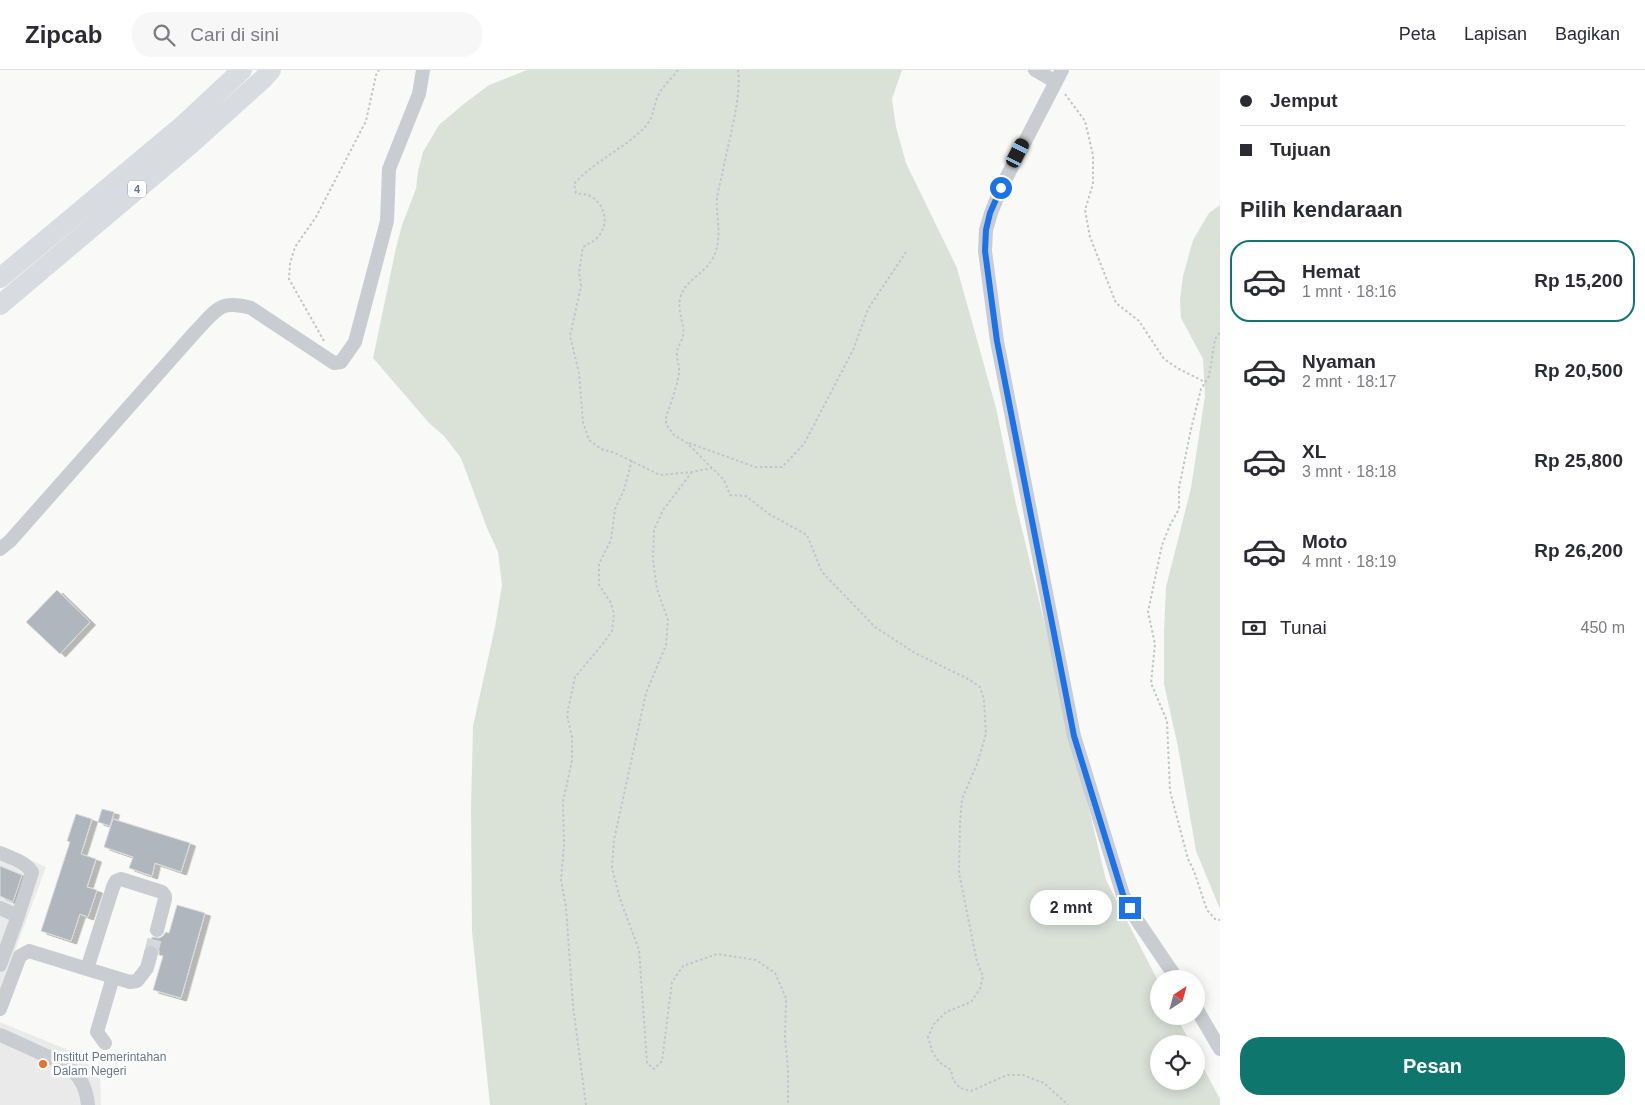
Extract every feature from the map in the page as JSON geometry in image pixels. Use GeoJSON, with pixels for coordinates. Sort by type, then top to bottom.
{"type":"FeatureCollection","features":[{"type":"Feature","properties":{"kind":"highway","name":"4"},"geometry":{"type":"LineString","coordinates":[[0,278],[182,126],[242,70]]}},
{"type":"Feature","properties":{"kind":"highway","name":"4"},"geometry":{"type":"LineString","coordinates":[[0,305],[192,143],[263,80],[271,70]]}},
{"type":"Feature","properties":{"kind":"street"},"geometry":{"type":"LineString","coordinates":[[0,549],[196,331],[216,310],[225,305],[251,308],[336,363],[341,362],[345,358],[355,342],[387,221],[389,169],[419,94],[423,70]]}},
{"type":"Feature","properties":{"kind":"street"},"geometry":{"type":"LineString","coordinates":[[1035,70],[1059,76],[1001,188],[990,213],[986,230],[985,251],[997,341],[1074,736],[1123,895],[1137,920],[1171,970]]}},
{"type":"Feature","properties":{"kind":"street"},"geometry":{"type":"LineString","coordinates":[[0,853],[28,866],[32,872],[18,916],[4,941],[0,966]]}},
{"type":"Feature","properties":{"kind":"street"},"geometry":{"type":"LineString","coordinates":[[87,969],[112,887],[116,881],[121,879],[168,892],[165,896],[157,930]]}},
{"type":"Feature","properties":{"kind":"street"},"geometry":{"type":"LineString","coordinates":[[0,908],[18,916]]}},
{"type":"Feature","properties":{"kind":"street"},"geometry":{"type":"LineString","coordinates":[[0,1009],[20,956],[23,953],[29,951],[130,982],[137,981],[147,968],[151,953]]}},
{"type":"Feature","properties":{"kind":"street"},"geometry":{"type":"LineString","coordinates":[[105,1043],[97,1032],[113,977]]}},
{"type":"Feature","properties":{"kind":"street"},"geometry":{"type":"LineString","coordinates":[[1205,1023],[1220,1049]]}},
{"type":"Feature","properties":{"kind":"street"},"geometry":{"type":"LineString","coordinates":[[0,1035],[67,1066],[78,1077],[85,1088],[88,1105]]}},
{"type":"Feature","properties":{"kind":"path"},"geometry":{"type":"LineString","coordinates":[[336,363],[289,279],[290,263],[295,247],[316,217],[366,121],[376,75],[379,70]]}},
{"type":"Feature","properties":{"kind":"path"},"geometry":{"type":"LineString","coordinates":[[678,70],[658,97],[653,116],[645,128],[584,172],[574,184],[576,193],[588,195],[599,203],[605,214],[604,229],[596,239],[583,247],[580,272],[581,286],[570,336],[579,373],[583,422],[589,440],[601,449],[632,460],[660,475],[712,468]]}},
{"type":"Feature","properties":{"kind":"path"},"geometry":{"type":"LineString","coordinates":[[738,70],[736,110],[717,198],[720,223],[719,240],[713,258],[700,274],[688,282],[682,291],[679,301],[683,335],[677,351],[679,372],[666,418],[666,424],[674,435],[687,442],[755,468],[782,467],[804,444],[854,348],[868,309],[906,252]]}},
{"type":"Feature","properties":{"kind":"path"},"geometry":{"type":"LineString","coordinates":[[1059,76],[1085,121],[1093,155],[1093,184],[1085,210],[1090,236],[1116,303],[1139,321],[1164,359],[1179,369],[1206,382]]}},
{"type":"Feature","properties":{"kind":"path"},"geometry":{"type":"LineString","coordinates":[[1220,333],[1215,339],[1209,376],[1201,389],[1178,488],[1179,509],[1162,545],[1148,612],[1154,644],[1151,683],[1167,721],[1170,791],[1188,860],[1194,871],[1207,910],[1220,920]]}},
{"type":"Feature","properties":{"kind":"path"},"geometry":{"type":"LineString","coordinates":[[687,442],[724,480],[730,494],[746,496],[768,514],[807,535],[822,572],[875,627],[915,653],[970,680],[980,687],[984,700],[986,734],[978,764],[962,799],[959,873],[978,962],[983,976],[980,989],[971,1002],[946,1012],[934,1024],[928,1037],[932,1051],[939,1062],[950,1070],[953,1080],[960,1088],[971,1091],[1007,1075],[1023,1075],[1044,1082],[1068,1105]]}},
{"type":"Feature","properties":{"kind":"path"},"geometry":{"type":"LineString","coordinates":[[586,1105],[573,1006],[566,907],[561,880],[564,846],[563,801],[572,761],[572,738],[567,715],[575,677],[612,631],[614,614],[611,603],[599,585],[599,564],[612,540],[615,509],[624,490],[632,460]]}},
{"type":"Feature","properties":{"kind":"path"},"geometry":{"type":"LineString","coordinates":[[692,472],[663,510],[654,530],[653,560],[657,589],[668,620],[666,644],[646,693],[614,840],[612,868],[620,899],[639,950],[647,1063],[654,1069],[662,1061],[672,982],[683,966],[718,954],[756,960],[775,973],[786,998],[785,1038],[788,1070],[788,1105]]}},
{"type":"Feature","properties":{"kind":"shaded area"},"geometry":{"type":"Polygon","coordinates":[[[527,70],[902,70],[892,99],[896,127],[906,163],[957,268],[996,408],[1016,504],[1106,880],[1152,970],[1150,970],[1150,1025],[1181,1025],[1186,1035],[1150,1035],[1150,1090],[1205,1090],[1205,1071],[1220,1099],[1220,1105],[490,1105],[472,931],[471,809],[473,726],[495,627],[502,585],[498,552],[461,458],[444,436],[429,423],[373,358],[396,248],[402,225],[416,189],[423,152],[439,125],[489,85],[527,70]]]}},
{"type":"Feature","properties":{"kind":"shaded area"},"geometry":{"type":"Polygon","coordinates":[[[1220,205],[1220,909],[1196,851],[1178,747],[1164,684],[1164,632],[1166,587],[1191,488],[1205,396],[1203,359],[1181,318],[1180,300],[1183,276],[1193,240],[1209,213],[1220,205]]]}},
{"type":"Feature","properties":{"kind":"shaded area"},"geometry":{"type":"Polygon","coordinates":[[[0,846],[46,867],[0,991],[0,846]]]}},
{"type":"Feature","properties":{"kind":"shaded area","name":"Institut Pemerintahan Dalam Negeri"},"geometry":{"type":"Polygon","coordinates":[[[0,1022],[73,1052],[100,1075],[101,1105],[0,1105],[0,1022]]]}},
{"type":"Feature","properties":{"kind":"building"},"geometry":{"type":"Polygon","coordinates":[[[57,590],[90,622],[60,654],[26,622],[57,590]]]}},
{"type":"Feature","properties":{"kind":"building"},"geometry":{"type":"Polygon","coordinates":[[[102,809],[114,812],[110,826],[98,822],[102,809]]]}},
{"type":"Feature","properties":{"kind":"building"},"geometry":{"type":"Polygon","coordinates":[[[76,814],[92,819],[81,854],[96,859],[87,887],[97,890],[88,917],[80,914],[71,941],[41,931],[70,842],[67,841],[76,814]]]}},
{"type":"Feature","properties":{"kind":"building"},"geometry":{"type":"Polygon","coordinates":[[[113,819],[190,843],[181,872],[155,863],[152,876],[129,868],[133,857],[104,847],[113,819]]]}},
{"type":"Feature","properties":{"kind":"building"},"geometry":{"type":"Polygon","coordinates":[[[0,866],[22,875],[13,902],[0,896],[0,866]]]}},
{"type":"Feature","properties":{"kind":"building"},"geometry":{"type":"Polygon","coordinates":[[[177,905],[205,913],[181,998],[153,990],[163,956],[159,955],[157,947],[150,944],[152,937],[159,938],[166,932],[169,933],[177,905]]]}},
{"type":"Feature","properties":{"kind":"tunnel"},"geometry":{"type":"LineString","coordinates":[[151,953],[157,930]]}},
{"type":"Feature","properties":{"kind":"place","name":"Institut Pemerintahan Dalam Negeri"},"geometry":{"type":"Point","coordinates":[43,1064]}},
{"type":"Feature","properties":{"kind":"route"},"geometry":{"type":"LineString","coordinates":[[1001,188],[990,213],[986,230],[985,251],[997,341],[1074,736],[1123,895],[1130,908]]}}]}
